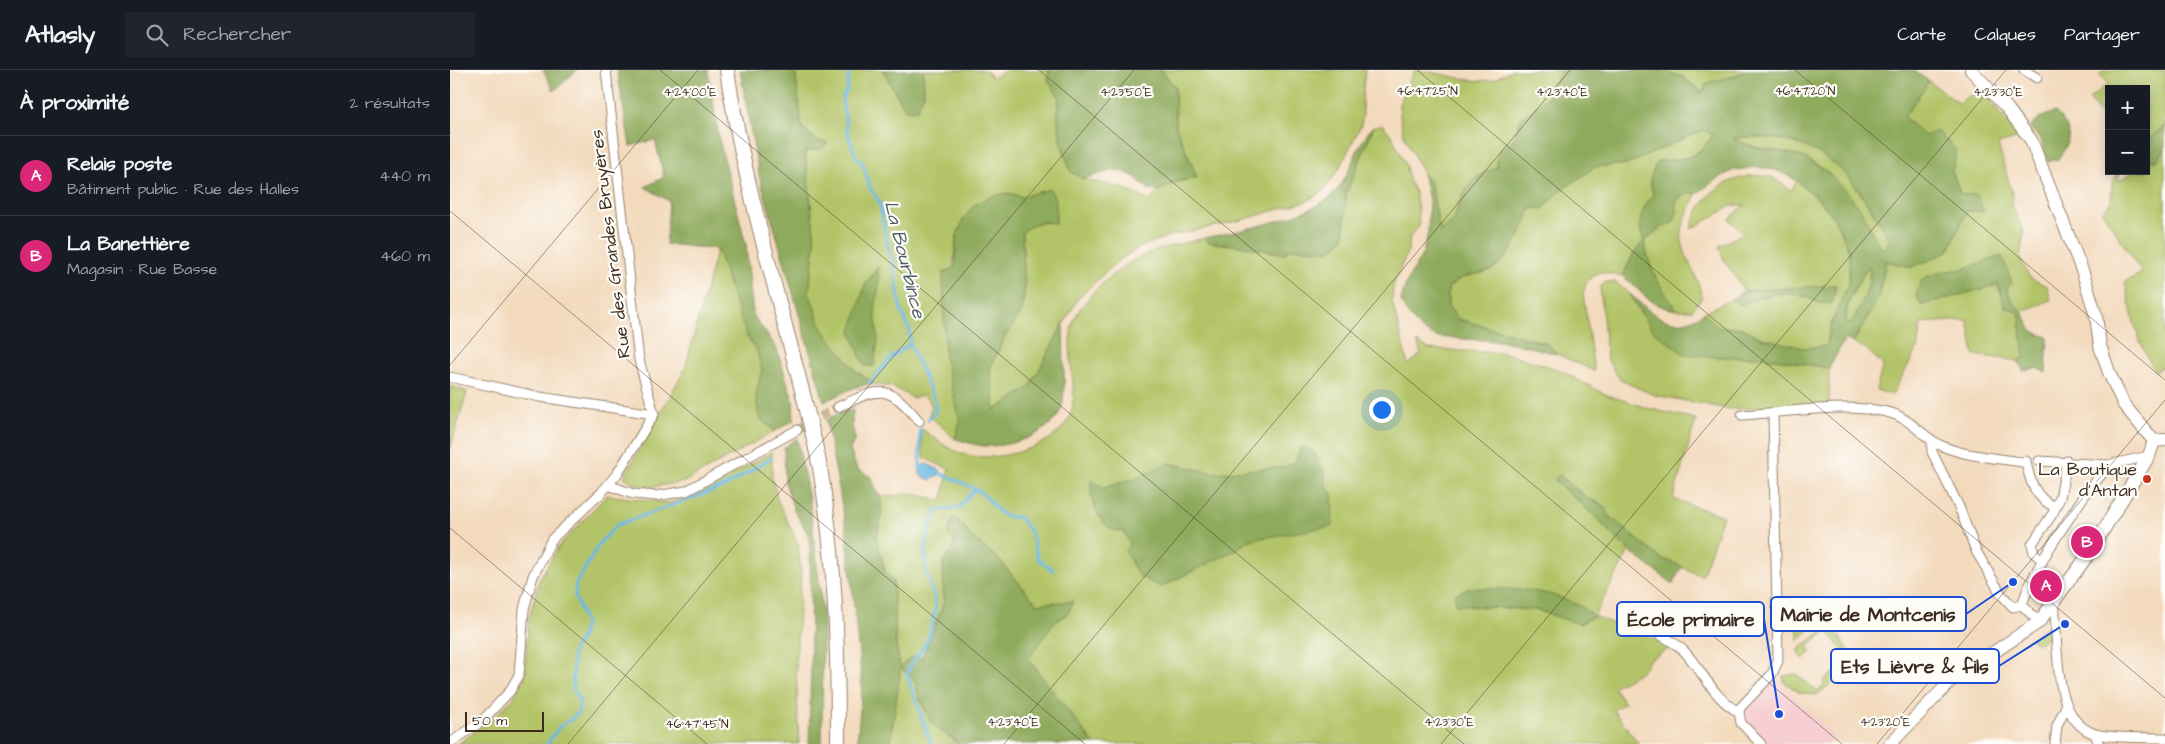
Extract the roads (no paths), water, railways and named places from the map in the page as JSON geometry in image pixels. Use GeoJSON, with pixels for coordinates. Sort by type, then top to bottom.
{"type":"FeatureCollection","features":[{"type":"Feature","properties":{"kind":"main road"},"geometry":{"type":"LineString","coordinates":[[727,70],[754,209],[817,457],[831,539],[836,601],[838,744]]}},
{"type":"Feature","properties":{"kind":"main road"},"geometry":{"type":"LineString","coordinates":[[1890,744],[1952,680],[2039,622],[2088,555],[2160,441],[2130,413],[2119,396],[2110,375],[2100,346],[2096,316],[2083,273],[2031,140],[2007,108],[1971,70]]}},
{"type":"Feature","properties":{"kind":"street","name":"Rue des Grandes Bruyères"},"geometry":{"type":"LineString","coordinates":[[606,70],[639,360],[654,414]]}},
{"type":"Feature","properties":{"kind":"street"},"geometry":{"type":"LineString","coordinates":[[2024,70],[2037,78]]}},
{"type":"Feature","properties":{"kind":"street"},"geometry":{"type":"LineString","coordinates":[[450,377],[540,397],[654,414],[617,474],[552,540],[533,576],[524,609],[519,675],[510,691],[482,721],[450,743]]}},
{"type":"Feature","properties":{"kind":"street"},"geometry":{"type":"LineString","coordinates":[[838,407],[873,391],[882,391],[902,400],[919,421]]}},
{"type":"Feature","properties":{"kind":"street"},"geometry":{"type":"LineString","coordinates":[[1742,415],[1820,409],[1888,412],[1908,420],[1932,441],[1959,451],[2021,462],[2026,461],[2029,480],[2034,490],[2051,505],[2056,506]]}},
{"type":"Feature","properties":{"kind":"street"},"geometry":{"type":"LineString","coordinates":[[1761,744],[1741,723],[1739,712],[1740,708],[1772,674],[1778,661],[1773,413]]}},
{"type":"Feature","properties":{"kind":"street"},"geometry":{"type":"LineString","coordinates":[[608,485],[633,494],[656,496],[686,491],[797,430]]}},
{"type":"Feature","properties":{"kind":"street"},"geometry":{"type":"LineString","coordinates":[[1932,441],[1932,452],[1959,507],[1976,551],[2001,594],[2014,607],[2022,605]]}},
{"type":"Feature","properties":{"kind":"street"},"geometry":{"type":"LineString","coordinates":[[2039,461],[2067,461],[2108,465],[2149,456]]}},
{"type":"Feature","properties":{"kind":"street"},"geometry":{"type":"LineString","coordinates":[[2043,561],[2034,553],[2032,544],[2060,498],[2067,461]]}},
{"type":"Feature","properties":{"kind":"street"},"geometry":{"type":"LineString","coordinates":[[2022,605],[2028,587],[2043,561],[2087,492],[2108,465]]}},
{"type":"Feature","properties":{"kind":"street"},"geometry":{"type":"LineString","coordinates":[[2054,603],[2061,691],[2066,706],[2082,726],[2095,734],[2165,738]]}},
{"type":"Feature","properties":{"kind":"street"},"geometry":{"type":"LineString","coordinates":[[2022,605],[2039,622]]}},
{"type":"Feature","properties":{"kind":"street"},"geometry":{"type":"LineString","coordinates":[[1636,622],[1675,643],[1685,652],[1728,707],[1739,712]]}},
{"type":"Feature","properties":{"kind":"street"},"geometry":{"type":"LineString","coordinates":[[2055,744],[2057,726],[2066,706]]}},
{"type":"Feature","properties":{"kind":"street"},"geometry":{"type":"LineString","coordinates":[[2095,734],[2099,744]]}},
{"type":"Feature","properties":{"kind":"water"},"geometry":{"type":"Polygon","coordinates":[[[926,464],[940,470],[941,474],[930,480],[920,475],[920,467],[926,464]]]}},
{"type":"Feature","properties":{"kind":"waterway","name":"La Bourbince"},"geometry":{"type":"LineString","coordinates":[[849,70],[847,90],[842,99],[847,130],[856,157],[863,164],[870,188],[879,201],[889,253],[892,257],[901,310],[910,331],[910,344],[934,399],[936,411],[928,420]]}},
{"type":"Feature","properties":{"kind":"waterway"},"geometry":{"type":"LineString","coordinates":[[869,383],[893,356],[910,344]]}},
{"type":"Feature","properties":{"kind":"waterway"},"geometry":{"type":"LineString","coordinates":[[920,429],[920,467],[923,468]]}},
{"type":"Feature","properties":{"kind":"waterway"},"geometry":{"type":"LineString","coordinates":[[547,744],[559,727],[573,718],[578,712],[580,702],[573,688],[573,652],[582,636],[585,623],[575,596],[576,584],[600,543],[617,525],[726,486],[771,458]]}},
{"type":"Feature","properties":{"kind":"waterway"},"geometry":{"type":"LineString","coordinates":[[939,473],[982,493],[1004,515],[1020,517],[1031,533],[1038,559],[1053,570]]}},
{"type":"Feature","properties":{"kind":"waterway"},"geometry":{"type":"LineString","coordinates":[[931,744],[907,674],[927,641],[935,611],[934,598],[926,569],[926,544],[936,510],[958,508],[975,489]]}},
{"type":"Feature","properties":{"kind":"tunnel"},"geometry":{"type":"LineString","coordinates":[[797,430],[838,407]]}},
{"type":"Feature","properties":{"kind":"place","name":"La Boutique d'Antan"},"geometry":{"type":"Point","coordinates":[2147,479]}},
{"type":"Feature","properties":{"kind":"place","name":"La Banettière"},"geometry":{"type":"Point","coordinates":[2087,542]}},
{"type":"Feature","properties":{"kind":"place","name":"Mairie de Montcenis"},"geometry":{"type":"Point","coordinates":[2013,582]}},
{"type":"Feature","properties":{"kind":"place","name":"Relais poste"},"geometry":{"type":"Point","coordinates":[2046,586]}},
{"type":"Feature","properties":{"kind":"place","name":"Ets Lièvre & fils"},"geometry":{"type":"Point","coordinates":[2065,624]}},
{"type":"Feature","properties":{"kind":"place","name":"École primaire"},"geometry":{"type":"Point","coordinates":[1779,714]}}]}
